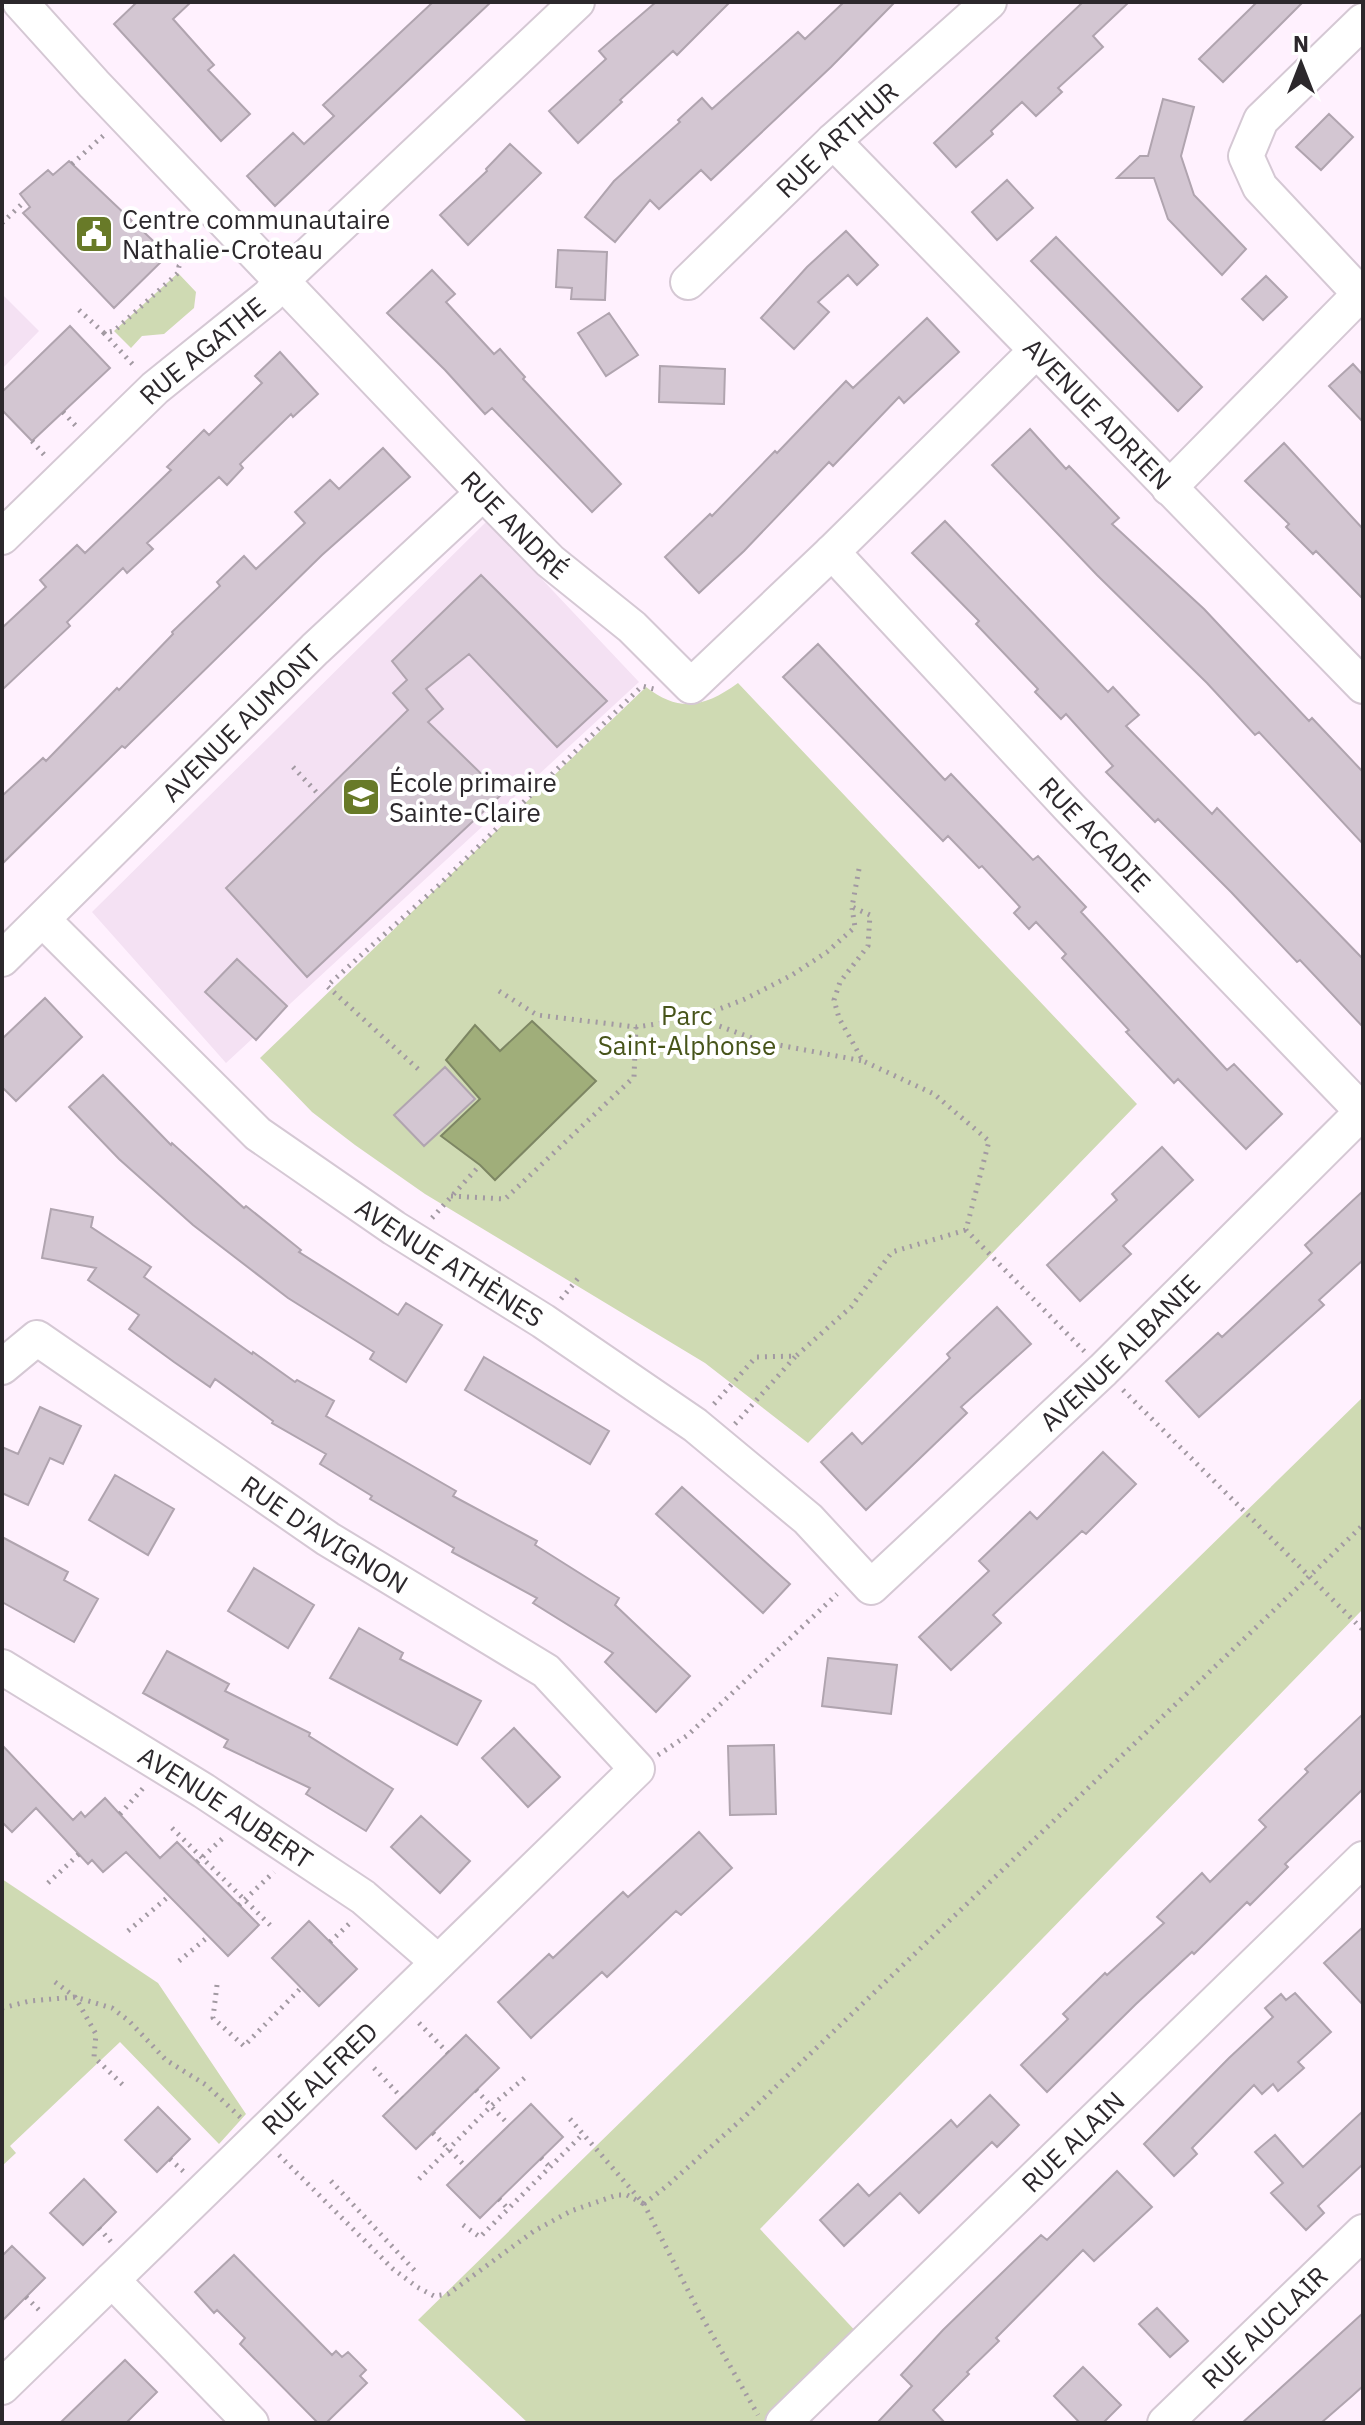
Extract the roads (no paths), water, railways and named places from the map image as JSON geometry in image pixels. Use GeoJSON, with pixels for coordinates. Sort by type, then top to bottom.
{"type":"FeatureCollection","features":[{"type":"Feature","properties":{"kind":"street","name":"RUE AGATHE"},"geometry":{"type":"LineString","coordinates":[[2,537],[155,388],[269,296],[282,280],[577,2]]}},
{"type":"Feature","properties":{"kind":"street","name":"RUE ARTHUR"},"geometry":{"type":"LineString","coordinates":[[688,282],[833,141],[989,2]]}},
{"type":"Feature","properties":{"kind":"street","name":"RUE ANDRÉ"},"geometry":{"type":"LineString","coordinates":[[37,8],[125,116],[483,493],[550,561],[632,627],[691,686],[1036,351]]}},
{"type":"Feature","properties":{"kind":"street"},"geometry":{"type":"LineString","coordinates":[[1169,488],[1362,296],[1260,187],[1246,156],[1261,120],[1363,21]]}},
{"type":"Feature","properties":{"kind":"street","name":"AVENUE ADRIEN"},"geometry":{"type":"LineString","coordinates":[[833,141],[1363,686]]}},
{"type":"Feature","properties":{"kind":"street","name":"AVENUE AUMONT"},"geometry":{"type":"LineString","coordinates":[[2,959],[315,649],[483,493]]}},
{"type":"Feature","properties":{"kind":"street","name":"RUE ACADIE"},"geometry":{"type":"LineString","coordinates":[[832,552],[1070,808],[1363,1111]]}},
{"type":"Feature","properties":{"kind":"street","name":"AVENUE ATHÈNES"},"geometry":{"type":"LineString","coordinates":[[43,920],[258,1134],[413,1240],[543,1321],[706,1434],[808,1519],[871,1587]]}},
{"type":"Feature","properties":{"kind":"street","name":"AVENUE ALBANIE"},"geometry":{"type":"LineString","coordinates":[[871,1587],[1103,1370],[1363,1111]]}},
{"type":"Feature","properties":{"kind":"street","name":"RUE D'AVIGNON"},"geometry":{"type":"LineString","coordinates":[[2,1367],[37,1338],[328,1539],[546,1671],[637,1769]]}},
{"type":"Feature","properties":{"kind":"street","name":"AVENUE AUBERT"},"geometry":{"type":"LineString","coordinates":[[2,1667],[204,1791],[363,1897],[438,1962]]}},
{"type":"Feature","properties":{"kind":"street","name":"RUE ALFRED"},"geometry":{"type":"LineString","coordinates":[[4,2380],[112,2280],[637,1769]]}},
{"type":"Feature","properties":{"kind":"street","name":"RUE ALAIN"},"geometry":{"type":"LineString","coordinates":[[783,2423],[1363,1859]]}},
{"type":"Feature","properties":{"kind":"street","name":"RUE AUCLAIR"},"geometry":{"type":"LineString","coordinates":[[1165,2423],[1363,2232]]}},
{"type":"Feature","properties":{"kind":"street"},"geometry":{"type":"LineString","coordinates":[[112,2280],[251,2423]]}},
{"type":"Feature","properties":{"kind":"place","name":"Centre communautaire Nathalie-Croteau"},"geometry":{"type":"Point","coordinates":[94,234]}},
{"type":"Feature","properties":{"kind":"place","name":"École primaire Sainte-Claire"},"geometry":{"type":"Point","coordinates":[361,797]}},
{"type":"Feature","properties":{"kind":"park label","name":"Parc Saint-Alphonse"},"geometry":{"type":"Point","coordinates":[687,1030]}}]}
